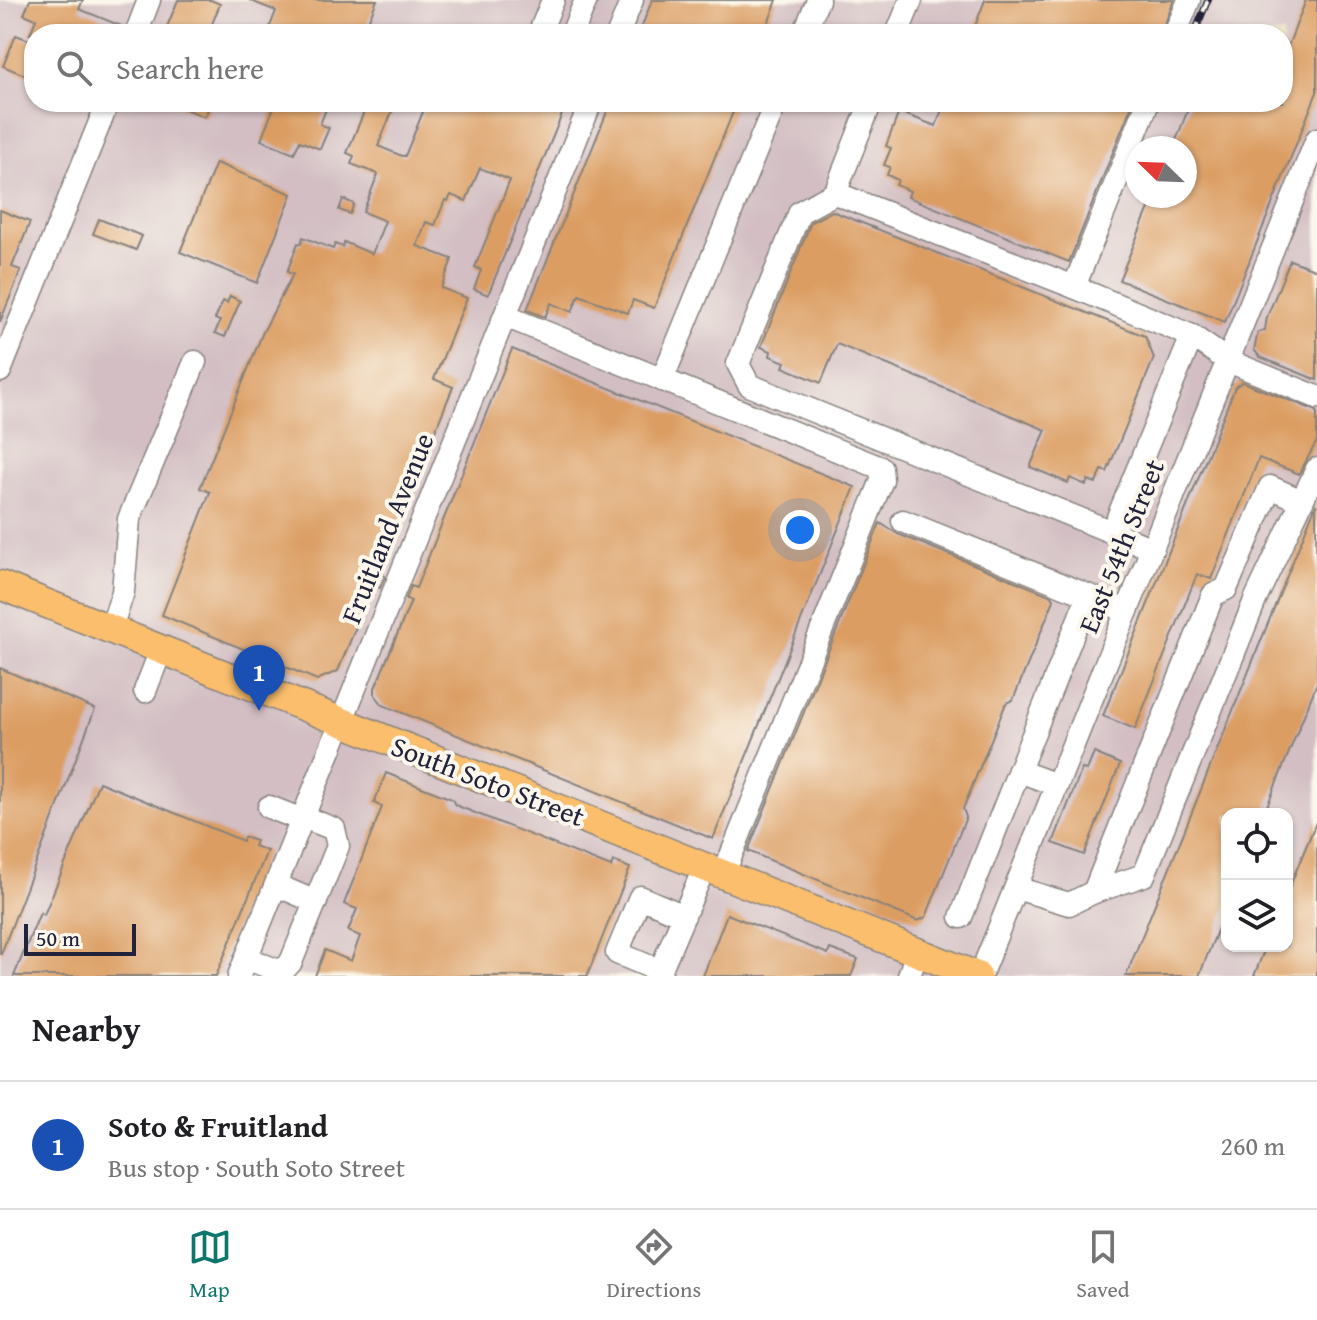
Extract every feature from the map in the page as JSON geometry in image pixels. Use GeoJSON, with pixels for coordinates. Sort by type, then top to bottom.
{"type":"FeatureCollection","features":[{"type":"Feature","properties":{"kind":"main road","name":"South Soto Street"},"geometry":{"type":"LineString","coordinates":[[0,585],[715,870],[913,964],[966,974]]}},
{"type":"Feature","properties":{"kind":"street"},"geometry":{"type":"LineString","coordinates":[[543,24],[553,0]]}},
{"type":"Feature","properties":{"kind":"street"},"geometry":{"type":"LineString","coordinates":[[576,24],[586,0]]}},
{"type":"Feature","properties":{"kind":"street"},"geometry":{"type":"LineString","coordinates":[[622,24],[632,0]]}},
{"type":"Feature","properties":{"kind":"street"},"geometry":{"type":"LineString","coordinates":[[808,24],[818,0]]}},
{"type":"Feature","properties":{"kind":"street"},"geometry":{"type":"LineString","coordinates":[[901,24],[911,0]]}},
{"type":"Feature","properties":{"kind":"street"},"geometry":{"type":"LineString","coordinates":[[1179,24],[1189,0]]}},
{"type":"Feature","properties":{"kind":"street"},"geometry":{"type":"LineString","coordinates":[[138,24],[143,2]]}},
{"type":"Feature","properties":{"kind":"street"},"geometry":{"type":"LineString","coordinates":[[0,371],[104,112]]}},
{"type":"Feature","properties":{"kind":"street","name":"Fruitland Avenue"},"geometry":{"type":"LineString","coordinates":[[243,967],[587,112]]}},
{"type":"Feature","properties":{"kind":"street"},"geometry":{"type":"LineString","coordinates":[[662,380],[772,112]]}},
{"type":"Feature","properties":{"kind":"street"},"geometry":{"type":"LineString","coordinates":[[867,112],[835,193],[800,212],[738,364],[749,385],[1152,549]]}},
{"type":"Feature","properties":{"kind":"street"},"geometry":{"type":"LineString","coordinates":[[1074,287],[1144,112]]}},
{"type":"Feature","properties":{"kind":"street","name":"East 54th Street"},"geometry":{"type":"LineString","coordinates":[[966,974],[1016,888],[1317,139]]}},
{"type":"Feature","properties":{"kind":"street"},"geometry":{"type":"LineString","coordinates":[[835,193],[1192,336],[1228,361],[1317,397]]}},
{"type":"Feature","properties":{"kind":"street"},"geometry":{"type":"LineString","coordinates":[[505,316],[881,468],[882,480],[715,870],[684,916]]}},
{"type":"Feature","properties":{"kind":"street"},"geometry":{"type":"LineString","coordinates":[[1112,532],[1192,336]]}},
{"type":"Feature","properties":{"kind":"street"},"geometry":{"type":"LineString","coordinates":[[111,629],[123,592],[129,519],[195,362]]}},
{"type":"Feature","properties":{"kind":"street"},"geometry":{"type":"LineString","coordinates":[[1016,888],[1069,904],[1144,875],[1256,598],[1317,469]]}},
{"type":"Feature","properties":{"kind":"street"},"geometry":{"type":"LineString","coordinates":[[1094,892],[1213,595],[1226,589],[1270,487],[1302,501]]}},
{"type":"Feature","properties":{"kind":"street"},"geometry":{"type":"LineString","coordinates":[[903,521],[1127,611]]}},
{"type":"Feature","properties":{"kind":"street"},"geometry":{"type":"LineString","coordinates":[[961,917],[1088,596]]}},
{"type":"Feature","properties":{"kind":"street"},"geometry":{"type":"LineString","coordinates":[[145,691],[161,650]]}},
{"type":"Feature","properties":{"kind":"street"},"geometry":{"type":"LineString","coordinates":[[1019,771],[1057,785]]}},
{"type":"Feature","properties":{"kind":"street"},"geometry":{"type":"LineString","coordinates":[[243,967],[276,970],[285,969],[291,962],[338,846],[334,829],[269,807]]}},
{"type":"Feature","properties":{"kind":"street"},"geometry":{"type":"LineString","coordinates":[[276,885],[316,902]]}},
{"type":"Feature","properties":{"kind":"shaded area"},"geometry":{"type":"Polygon","coordinates":[[[0,0],[1317,0],[1317,976],[0,976],[0,0]]]}},
{"type":"Feature","properties":{"kind":"building"},"geometry":{"type":"Polygon","coordinates":[[[30,0],[83,0],[79,9],[116,24],[34,24],[36,19],[24,14],[30,0]]]}},
{"type":"Feature","properties":{"kind":"building"},"geometry":{"type":"Polygon","coordinates":[[[178,0],[211,0],[220,4],[212,24],[168,24],[178,0]]]}},
{"type":"Feature","properties":{"kind":"building"},"geometry":{"type":"Polygon","coordinates":[[[249,0],[377,0],[367,24],[271,24],[276,11],[249,0]]]}},
{"type":"Feature","properties":{"kind":"building"},"geometry":{"type":"Polygon","coordinates":[[[652,0],[777,0],[768,24],[643,24],[652,0]]]}},
{"type":"Feature","properties":{"kind":"building"},"geometry":{"type":"Polygon","coordinates":[[[985,0],[1174,0],[1165,24],[976,24],[985,0]]]}},
{"type":"Feature","properties":{"kind":"building"},"geometry":{"type":"Polygon","coordinates":[[[1306,0],[1317,0],[1317,92],[1225,322],[1119,280],[1149,208],[1197,208],[1197,136],[1178,136],[1187,112],[1293,112],[1293,33],[1306,0]]]}},
{"type":"Feature","properties":{"kind":"building"},"geometry":{"type":"Polygon","coordinates":[[[16,35],[24,38],[24,75],[3,66],[16,35]]]}},
{"type":"Feature","properties":{"kind":"building"},"geometry":{"type":"Polygon","coordinates":[[[272,112],[325,112],[320,124],[329,128],[320,149],[300,141],[294,153],[261,140],[272,112]]]}},
{"type":"Feature","properties":{"kind":"building"},"geometry":{"type":"Polygon","coordinates":[[[364,112],[392,112],[378,146],[405,156],[423,112],[563,112],[488,295],[474,289],[481,270],[475,267],[510,180],[480,168],[466,201],[451,195],[448,201],[445,200],[435,225],[426,222],[417,246],[452,259],[441,288],[467,298],[434,379],[453,387],[420,468],[410,464],[413,486],[378,573],[385,576],[380,588],[373,585],[338,671],[317,680],[162,615],[210,492],[200,488],[263,332],[293,274],[287,272],[298,243],[301,244],[303,237],[333,249],[335,244],[343,247],[344,242],[372,254],[385,221],[363,212],[378,174],[351,164],[354,156],[347,153],[364,112]]]}},
{"type":"Feature","properties":{"kind":"building"},"geometry":{"type":"Polygon","coordinates":[[[607,112],[733,112],[654,308],[633,300],[628,313],[579,295],[572,312],[551,303],[545,317],[527,310],[607,112]]]}},
{"type":"Feature","properties":{"kind":"building"},"geometry":{"type":"Polygon","coordinates":[[[899,112],[936,126],[941,112],[1129,112],[1069,262],[908,197],[910,191],[896,185],[898,180],[887,175],[890,167],[884,165],[891,148],[886,146],[899,112]]]}},
{"type":"Feature","properties":{"kind":"building"},"geometry":{"type":"Polygon","coordinates":[[[216,163],[292,194],[257,283],[180,252],[216,163]]]}},
{"type":"Feature","properties":{"kind":"building"},"geometry":{"type":"Polygon","coordinates":[[[343,199],[354,204],[350,214],[339,210],[343,199]]]}},
{"type":"Feature","properties":{"kind":"building"},"geometry":{"type":"Polygon","coordinates":[[[0,210],[30,222],[12,267],[21,270],[0,322],[0,210]]]}},
{"type":"Feature","properties":{"kind":"building"},"geometry":{"type":"Polygon","coordinates":[[[832,211],[1145,336],[1154,358],[1107,472],[1102,470],[1096,483],[1088,480],[1086,485],[1070,478],[1068,483],[1030,467],[1046,430],[837,344],[821,383],[783,367],[785,362],[770,356],[771,351],[761,347],[811,222],[832,211]]]}},
{"type":"Feature","properties":{"kind":"building"},"geometry":{"type":"Polygon","coordinates":[[[99,219],[142,236],[136,250],[93,234],[99,219]]]}},
{"type":"Feature","properties":{"kind":"building"},"geometry":{"type":"Polygon","coordinates":[[[1290,260],[1317,270],[1317,380],[1260,357],[1254,350],[1258,332],[1265,330],[1267,317],[1290,260]]]}},
{"type":"Feature","properties":{"kind":"building"},"geometry":{"type":"Polygon","coordinates":[[[230,296],[240,301],[225,337],[215,333],[220,321],[215,319],[223,301],[227,303],[230,296]]]}},
{"type":"Feature","properties":{"kind":"building"},"geometry":{"type":"Polygon","coordinates":[[[512,349],[855,487],[713,839],[383,705],[375,695],[375,688],[411,601],[406,599],[411,586],[416,588],[512,349]]]}},
{"type":"Feature","properties":{"kind":"building"},"geometry":{"type":"Polygon","coordinates":[[[1242,382],[1317,411],[1317,441],[1299,474],[1259,458],[1211,579],[1197,574],[1135,729],[1103,716],[1235,387],[1242,382]]]}},
{"type":"Feature","properties":{"kind":"building"},"geometry":{"type":"Polygon","coordinates":[[[1316,504],[1317,683],[1266,808],[1221,808],[1221,921],[1199,976],[1126,976],[1316,504]]]}},
{"type":"Feature","properties":{"kind":"building"},"geometry":{"type":"Polygon","coordinates":[[[880,523],[898,534],[1052,596],[1054,600],[1013,700],[1006,703],[963,809],[966,817],[926,917],[918,921],[748,851],[880,523]]]}},
{"type":"Feature","properties":{"kind":"building"},"geometry":{"type":"Polygon","coordinates":[[[0,668],[95,709],[1,954],[0,954],[0,668]]]}},
{"type":"Feature","properties":{"kind":"building"},"geometry":{"type":"Polygon","coordinates":[[[1094,753],[1120,764],[1084,855],[1053,843],[1082,769],[1087,770],[1094,753]]]}},
{"type":"Feature","properties":{"kind":"building"},"geometry":{"type":"Polygon","coordinates":[[[386,773],[452,799],[455,805],[611,867],[613,861],[630,868],[587,976],[315,976],[325,950],[351,961],[360,936],[348,931],[357,909],[344,904],[382,807],[374,803],[386,773]]]}},
{"type":"Feature","properties":{"kind":"building"},"geometry":{"type":"Polygon","coordinates":[[[99,782],[243,841],[244,837],[256,841],[254,846],[267,851],[216,976],[14,976],[40,913],[44,915],[99,782]]]}},
{"type":"Feature","properties":{"kind":"building"},"geometry":{"type":"Polygon","coordinates":[[[1317,820],[1317,976],[1254,976],[1264,952],[1293,952],[1293,878],[1317,820]]]}},
{"type":"Feature","properties":{"kind":"building"},"geometry":{"type":"Polygon","coordinates":[[[727,914],[828,954],[830,949],[858,959],[851,976],[703,976],[727,914]]]}},
{"type":"Feature","properties":{"kind":"railway"},"geometry":{"type":"LineString","coordinates":[[1198,24],[1208,0]]}},
{"type":"Feature","properties":{"kind":"place","name":"Soto & Fruitland"},"geometry":{"type":"Point","coordinates":[259,711]}}]}
